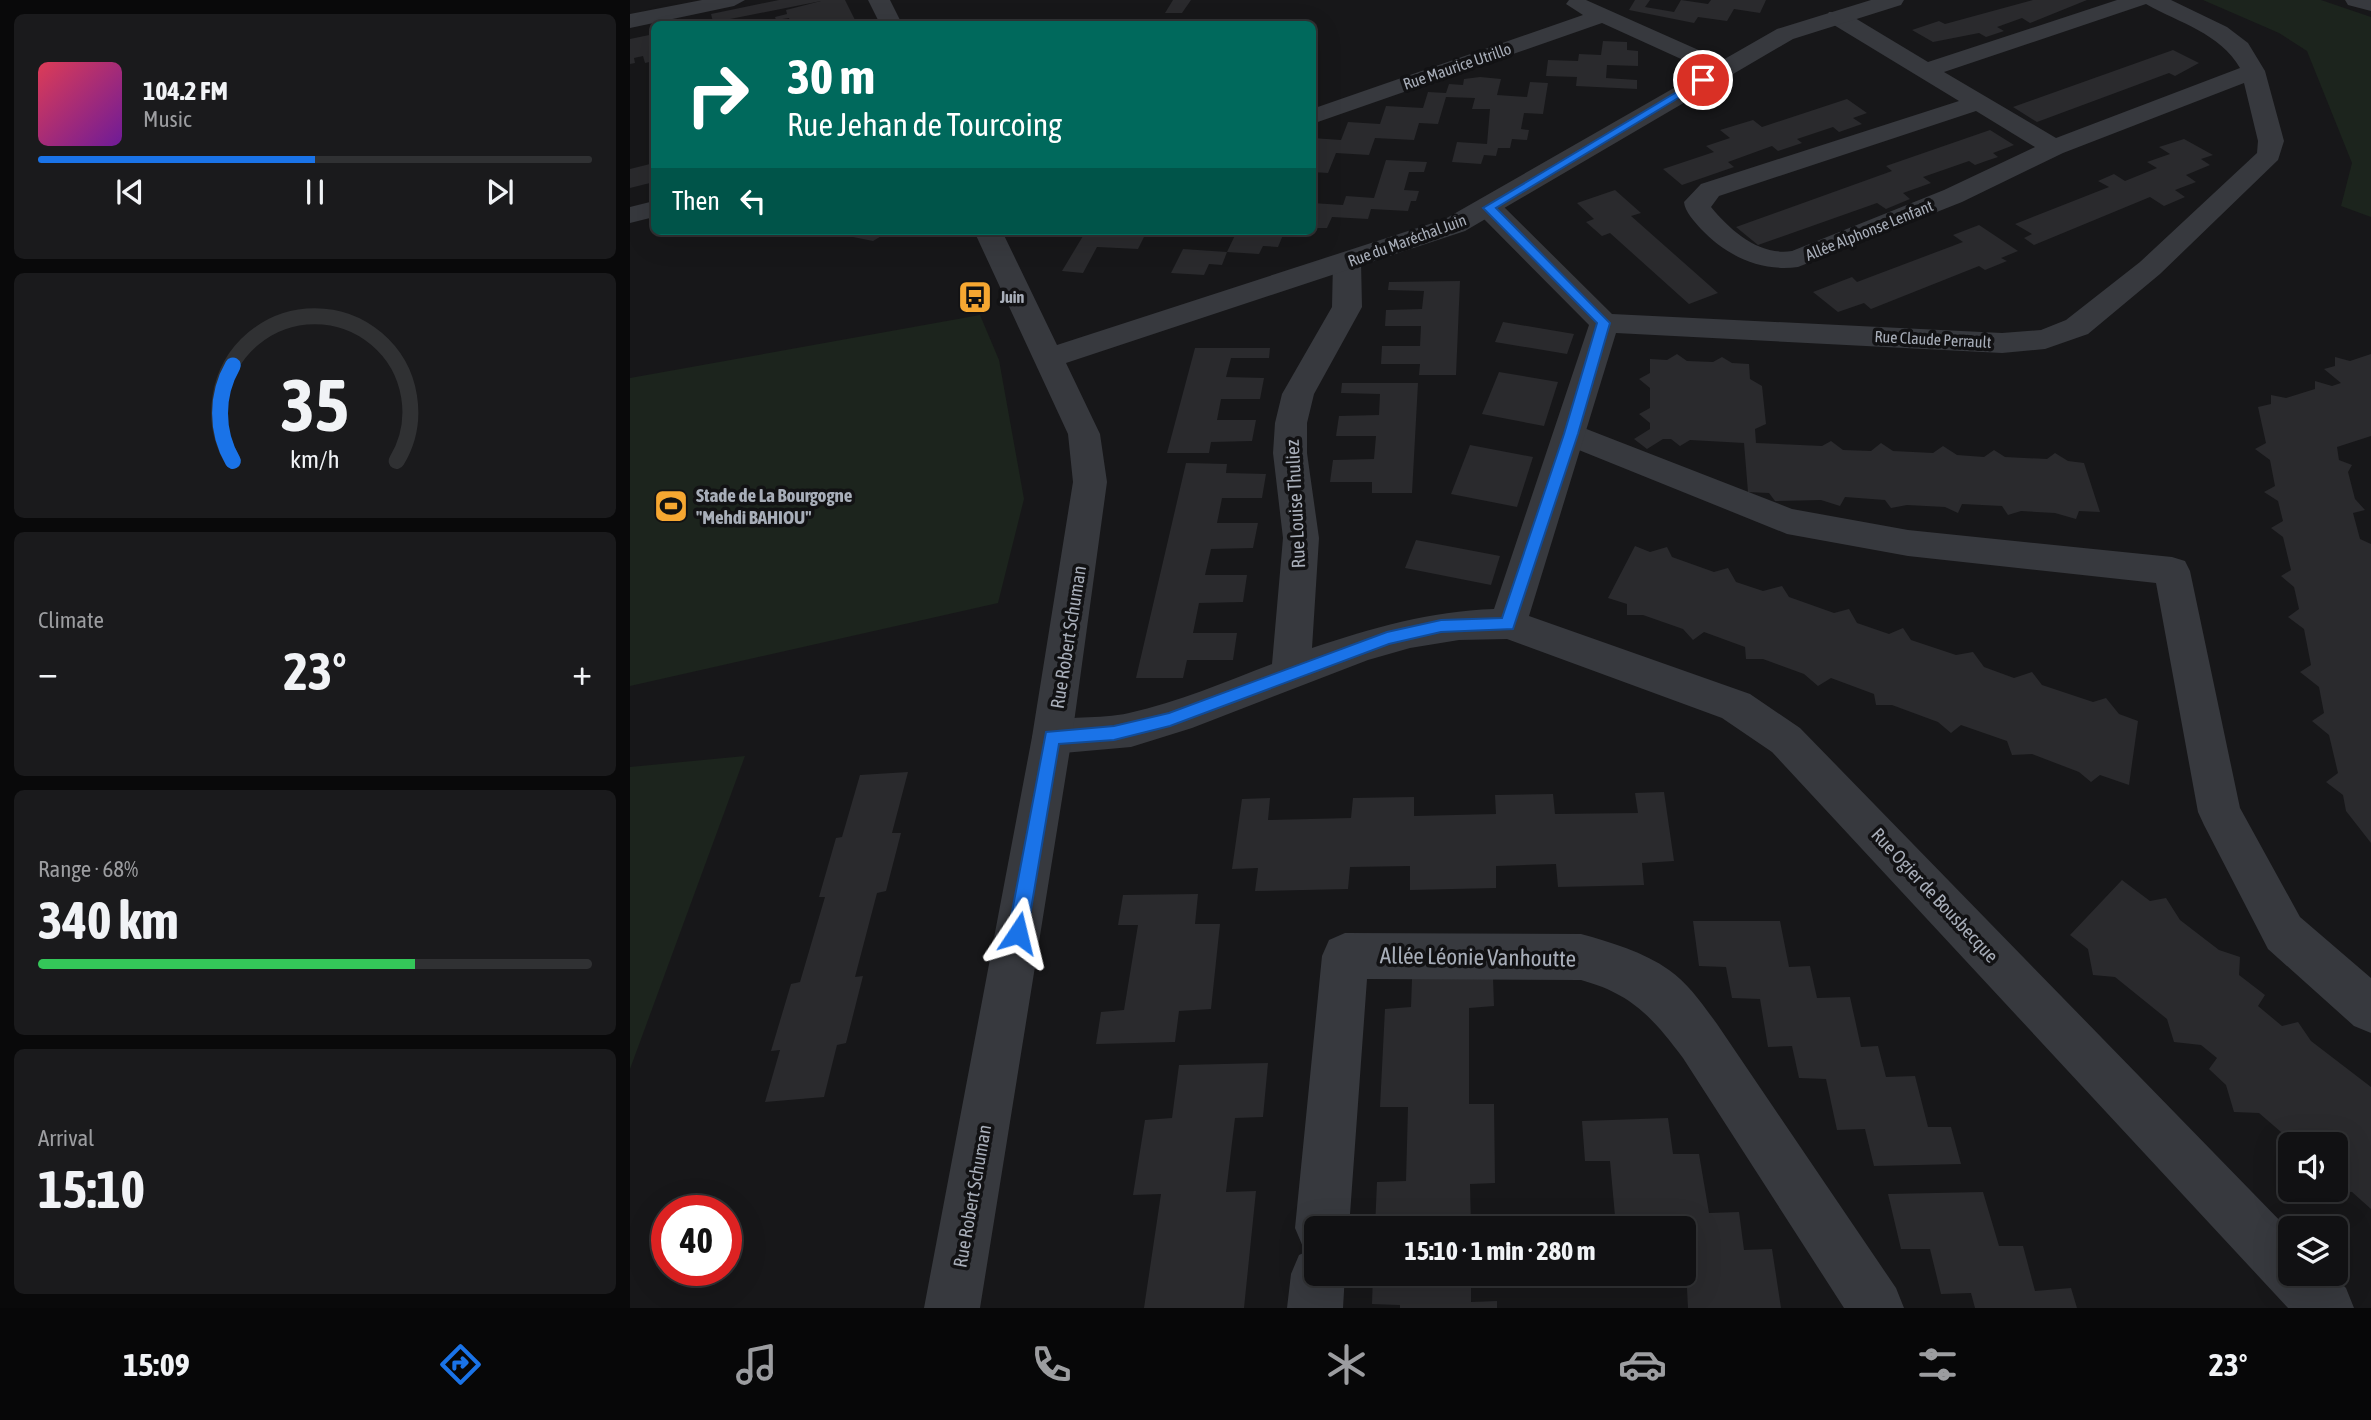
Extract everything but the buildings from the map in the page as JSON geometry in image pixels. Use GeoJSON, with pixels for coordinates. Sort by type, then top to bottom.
{"type":"FeatureCollection","features":[{"type":"Feature","properties":{"kind":"street"},"geometry":{"type":"LineString","coordinates":[[630,21],[734,0]]}},
{"type":"Feature","properties":{"kind":"street"},"geometry":{"type":"LineString","coordinates":[[879,0],[890,21]]}},
{"type":"Feature","properties":{"kind":"street"},"geometry":{"type":"LineString","coordinates":[[1570,0],[1722,69]]}},
{"type":"Feature","properties":{"kind":"street","name":"Rue du Maréchal Juin"},"geometry":{"type":"LineString","coordinates":[[1049,358],[1446,228],[1489,208],[1785,34],[1893,0]]}},
{"type":"Feature","properties":{"kind":"street"},"geometry":{"type":"LineString","coordinates":[[1926,71],[2137,0]]}},
{"type":"Feature","properties":{"kind":"street","name":"Rue Claude Perrault"},"geometry":{"type":"LineString","coordinates":[[1604,323],[2002,343],[2045,339],[2063,333],[2092,316],[2150,268],[2265,162],[2271,148],[2253,71],[2240,48],[2230,39],[2154,0]]}},
{"type":"Feature","properties":{"kind":"street"},"geometry":{"type":"LineString","coordinates":[[2356,0],[2371,5]]}},
{"type":"Feature","properties":{"kind":"street","name":"Rue Maurice Utrillo"},"geometry":{"type":"LineString","coordinates":[[1316,116],[1601,16]]}},
{"type":"Feature","properties":{"kind":"street"},"geometry":{"type":"LineString","coordinates":[[1837,17],[2054,148],[2253,71]]}},
{"type":"Feature","properties":{"kind":"street","name":"Allée Alphonse Lenfant"},"geometry":{"type":"LineString","coordinates":[[1979,102],[1710,190],[1697,202],[1698,208],[1753,256],[1788,262],[1953,196],[2054,148]]}},
{"type":"Feature","properties":{"kind":"street"},"geometry":{"type":"LineString","coordinates":[[1489,208],[1604,323],[1571,434],[1508,624]]}},
{"type":"Feature","properties":{"kind":"street"},"geometry":{"type":"LineString","coordinates":[[630,215],[651,210]]}},
{"type":"Feature","properties":{"kind":"street","name":"Rue Robert Schuman"},"geometry":{"type":"LineString","coordinates":[[952,1308],[1052,737],[1090,482],[1084,433],[991,235]]}},
{"type":"Feature","properties":{"kind":"street","name":"Rue Louise Thuliez"},"geometry":{"type":"LineString","coordinates":[[1291,674],[1301,538],[1290,453],[1291,423],[1298,394],[1347,307],[1347,262]]}},
{"type":"Feature","properties":{"kind":"street"},"geometry":{"type":"LineString","coordinates":[[1571,434],[1787,521],[1908,542],[2172,571],[2219,812],[2284,933],[2371,1009]]}},
{"type":"Feature","properties":{"kind":"street","name":"Rue Ogier de Bousbecque"},"geometry":{"type":"LineString","coordinates":[[1052,737],[1129,731],[1170,719],[1387,638],[1441,626],[1474,623],[1508,624],[1735,706],[1786,740],[2278,1257]]}},
{"type":"Feature","properties":{"kind":"street","name":"Allée Léonie Vanhoutte"},"geometry":{"type":"LineString","coordinates":[[1323,1216],[1345,956],[1581,957],[1632,973],[1652,986],[1673,1006],[1700,1041],[1876,1308]]}},
{"type":"Feature","properties":{"kind":"street"},"geometry":{"type":"LineString","coordinates":[[1315,1308],[1317,1286]]}},
{"type":"Feature","properties":{"kind":"street","name":"Rue Ogier de Bousbecque"},"geometry":{"type":"LineString","coordinates":[[2305,1286],[2326,1308]]}},
{"type":"Feature","properties":{"kind":"shaded area"},"geometry":{"type":"Polygon","coordinates":[[[2203,0],[2321,0],[2371,17],[2371,217],[2341,206],[2352,163],[2307,51],[2279,33],[2203,0]]]}},
{"type":"Feature","properties":{"kind":"shaded area"},"geometry":{"type":"Polygon","coordinates":[[[980,315],[999,360],[1024,499],[998,603],[630,686],[630,378],[980,315]]]}},
{"type":"Feature","properties":{"kind":"shaded area"},"geometry":{"type":"Polygon","coordinates":[[[745,756],[630,1069],[630,767],[745,756]]]}},
{"type":"Feature","properties":{"kind":"place","name":"Juin"},"geometry":{"type":"Point","coordinates":[975,297]}},
{"type":"Feature","properties":{"kind":"place","name":"Stade de La Bourgogne \"Mehdi BAHIOU\""},"geometry":{"type":"Point","coordinates":[671,506]}},
{"type":"Feature","properties":{"kind":"route"},"geometry":{"type":"LineString","coordinates":[[1018,933],[1052,737],[1129,731],[1170,719],[1387,638],[1441,626],[1508,624],[1571,434],[1604,323],[1489,208],[1703,80]]}}]}
